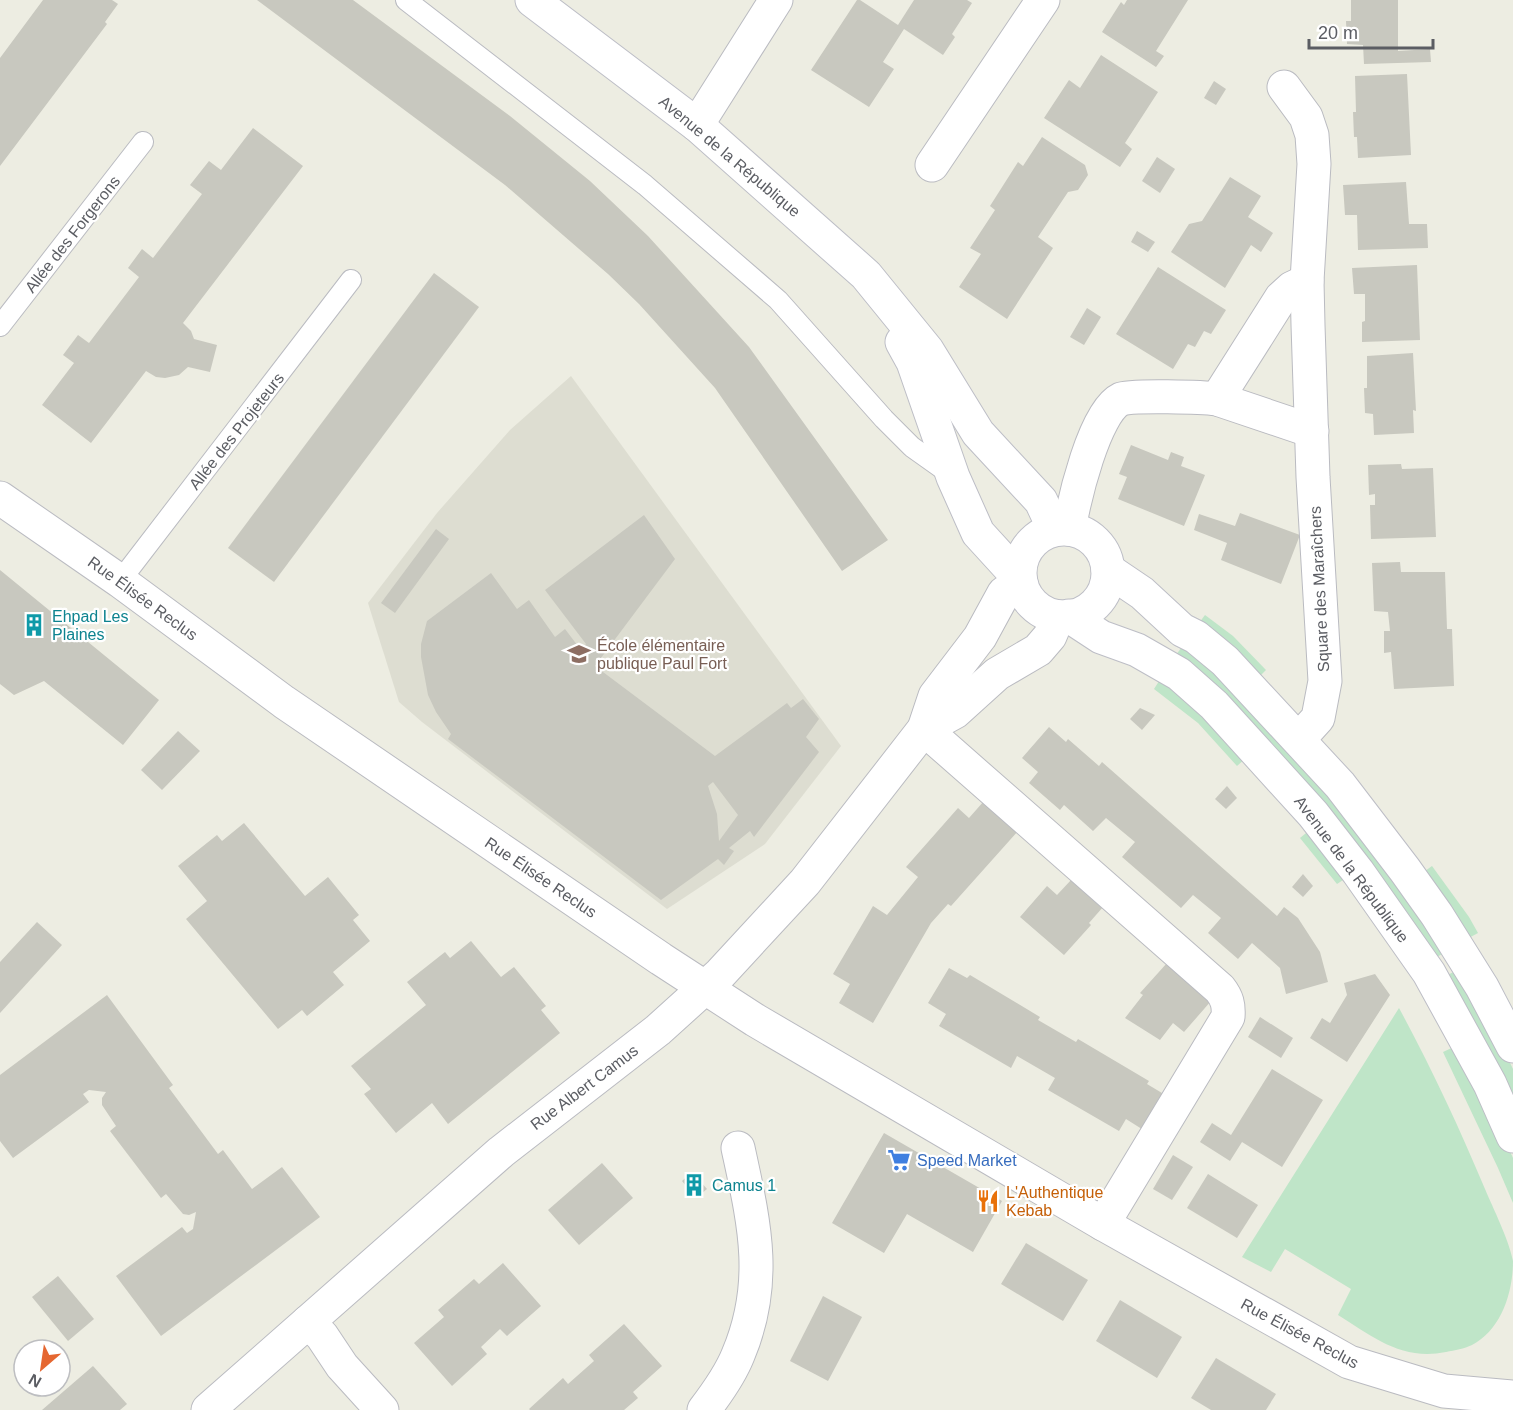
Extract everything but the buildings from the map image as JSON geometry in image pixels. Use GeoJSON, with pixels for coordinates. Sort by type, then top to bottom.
{"type":"FeatureCollection","features":[{"type":"Feature","properties":{"kind":"street","name":"Avenue de la République"},"geometry":{"type":"LineString","coordinates":[[532,0],[697,125],[866,275],[927,350],[978,433],[1041,501],[1061,529]]}},
{"type":"Feature","properties":{"kind":"street"},"geometry":{"type":"LineString","coordinates":[[697,125],[776,0]]}},
{"type":"Feature","properties":{"kind":"street"},"geometry":{"type":"LineString","coordinates":[[932,165],[1043,0]]}},
{"type":"Feature","properties":{"kind":"street","name":"Square des Maraîchers"},"geometry":{"type":"LineString","coordinates":[[1284,87],[1306,117],[1312,135],[1314,164],[1307,281],[1313,488],[1325,681],[1318,718],[1299,739]]}},
{"type":"Feature","properties":{"kind":"street","name":"Avenue de la République"},"geometry":{"type":"LineString","coordinates":[[866,275],[913,362],[953,477],[978,533],[1020,581]]}},
{"type":"Feature","properties":{"kind":"street"},"geometry":{"type":"LineString","coordinates":[[1217,399],[1281,298],[1292,288],[1307,281]]}},
{"type":"Feature","properties":{"kind":"street"},"geometry":{"type":"LineString","coordinates":[[1061,529],[1101,422],[1120,399],[1132,396],[1146,398],[1205,397],[1312,431]]}},
{"type":"Feature","properties":{"kind":"street","name":"Rue Élisée Reclus"},"geometry":{"type":"LineString","coordinates":[[0,498],[120,581],[284,702],[755,1020],[1103,1224],[1349,1362],[1444,1391],[1513,1397]]}},
{"type":"Feature","properties":{"kind":"street"},"geometry":{"type":"LineString","coordinates":[[1061,529],[1084,533],[1096,542],[1104,555],[1108,570],[1106,585],[1100,598],[1090,609],[1064,617],[1046,613],[1034,606],[1026,596],[1020,581],[1020,565],[1025,551],[1035,539],[1061,529]]}},
{"type":"Feature","properties":{"kind":"street"},"geometry":{"type":"LineString","coordinates":[[1108,570],[1142,593],[1182,630],[1196,637],[1225,661],[1299,739],[1366,819],[1430,906],[1482,987],[1513,1046]]}},
{"type":"Feature","properties":{"kind":"street","name":"Rue Albert Camus"},"geometry":{"type":"LineString","coordinates":[[208,1410],[501,1152],[658,1030],[705,988],[805,882],[924,729],[935,696],[971,651],[1004,593],[1020,581]]}},
{"type":"Feature","properties":{"kind":"street","name":"Avenue de la République"},"geometry":{"type":"LineString","coordinates":[[1064,617],[1101,638],[1137,650],[1179,674],[1214,705],[1313,814],[1358,872],[1429,973],[1490,1084],[1513,1136]]}},
{"type":"Feature","properties":{"kind":"street","name":"Rue Albert Camus"},"geometry":{"type":"LineString","coordinates":[[924,729],[955,712],[997,674],[1038,650],[1064,617]]}},
{"type":"Feature","properties":{"kind":"street"},"geometry":{"type":"LineString","coordinates":[[924,729],[1227,997],[1228,1017],[1103,1224]]}},
{"type":"Feature","properties":{"kind":"street"},"geometry":{"type":"LineString","coordinates":[[705,1410],[738,1357],[749,1327],[754,1300],[756,1244],[753,1218],[738,1148]]}},
{"type":"Feature","properties":{"kind":"street"},"geometry":{"type":"LineString","coordinates":[[308,1322],[322,1336],[342,1366],[382,1410]]}},
{"type":"Feature","properties":{"kind":"lane"},"geometry":{"type":"LineString","coordinates":[[406,0],[645,185],[778,300],[884,419],[912,447],[953,477]]}},
{"type":"Feature","properties":{"kind":"lane","name":"Allée des Forgerons"},"geometry":{"type":"LineString","coordinates":[[0,326],[143,142]]}},
{"type":"Feature","properties":{"kind":"lane","name":"Allée des Projeteurs"},"geometry":{"type":"LineString","coordinates":[[120,581],[351,280]]}},
{"type":"Feature","properties":{"kind":"shaded area","name":"École élémentaire publique Paul Fort"},"geometry":{"type":"Polygon","coordinates":[[[571,376],[841,746],[765,844],[667,909],[399,702],[368,603],[437,513],[510,430],[571,376]]]}},
{"type":"Feature","properties":{"kind":"green space"},"geometry":{"type":"Polygon","coordinates":[[[1205,615],[1233,636],[1266,670],[1257,679],[1196,627],[1205,615]]]}},
{"type":"Feature","properties":{"kind":"green space"},"geometry":{"type":"Polygon","coordinates":[[[1184,644],[1212,665],[1323,784],[1447,951],[1432,960],[1173,659],[1184,644]]]}},
{"type":"Feature","properties":{"kind":"green space"},"geometry":{"type":"Polygon","coordinates":[[[1161,678],[1247,757],[1237,766],[1198,723],[1154,689],[1161,678]]]}},
{"type":"Feature","properties":{"kind":"green space"},"geometry":{"type":"Polygon","coordinates":[[[1311,829],[1349,876],[1337,884],[1300,838],[1311,829]]]}},
{"type":"Feature","properties":{"kind":"green space"},"geometry":{"type":"Polygon","coordinates":[[[1432,866],[1478,933],[1465,940],[1421,874],[1432,866]]]}},
{"type":"Feature","properties":{"kind":"green space"},"geometry":{"type":"Polygon","coordinates":[[[1459,969],[1490,1022],[1513,1069],[1513,1110],[1444,977],[1459,969]]]}},
{"type":"Feature","properties":{"kind":"green space"},"geometry":{"type":"Polygon","coordinates":[[[1399,1008],[1465,1143],[1504,1234],[1513,1261],[1508,1298],[1491,1330],[1469,1346],[1430,1354],[1415,1353],[1389,1345],[1338,1315],[1351,1289],[1285,1249],[1271,1272],[1242,1257],[1399,1008]]]}},
{"type":"Feature","properties":{"kind":"green space"},"geometry":{"type":"Polygon","coordinates":[[[1458,1045],[1481,1087],[1513,1158],[1513,1203],[1443,1052],[1458,1045]]]}},
{"type":"Feature","properties":{"kind":"place","name":"Ehpad Les Plaines"},"geometry":{"type":"Point","coordinates":[34,625]}},
{"type":"Feature","properties":{"kind":"place","name":"École élémentaire publique Paul Fort"},"geometry":{"type":"Point","coordinates":[579,654]}},
{"type":"Feature","properties":{"kind":"place","name":"Speed Market"},"geometry":{"type":"Point","coordinates":[899,1160]}},
{"type":"Feature","properties":{"kind":"place","name":"Camus 1"},"geometry":{"type":"Point","coordinates":[694,1185]}},
{"type":"Feature","properties":{"kind":"place","name":"L'Authentique Kebab"},"geometry":{"type":"Point","coordinates":[988,1201]}}]}
